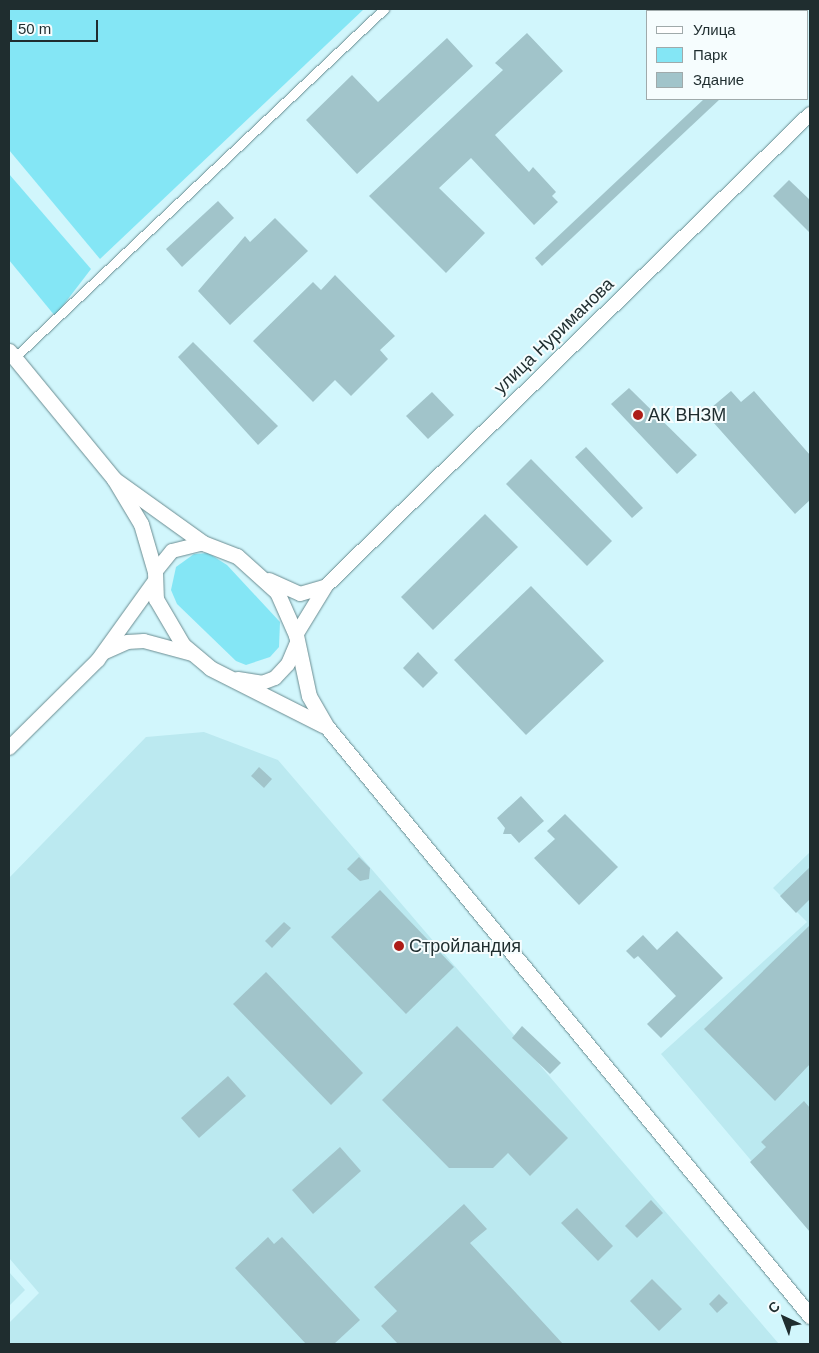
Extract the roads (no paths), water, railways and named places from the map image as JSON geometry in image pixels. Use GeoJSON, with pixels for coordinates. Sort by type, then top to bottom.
{"type":"FeatureCollection","features":[{"type":"Feature","properties":{"kind":"main road","name":"улица Нуриманова"},"geometry":{"type":"LineString","coordinates":[[326,586],[810,114]]}},
{"type":"Feature","properties":{"kind":"main road"},"geometry":{"type":"LineString","coordinates":[[12,355],[114,480],[140,524],[155,577],[159,608],[192,654]]}},
{"type":"Feature","properties":{"kind":"main road"},"geometry":{"type":"LineString","coordinates":[[114,480],[202,543],[227,550],[262,576],[300,594],[326,586]]}},
{"type":"Feature","properties":{"kind":"main road"},"geometry":{"type":"LineString","coordinates":[[9,748],[104,652],[172,550],[202,543]]}},
{"type":"Feature","properties":{"kind":"main road"},"geometry":{"type":"LineString","coordinates":[[262,576],[283,602],[296,639],[309,696],[326,727],[810,1316]]}},
{"type":"Feature","properties":{"kind":"main road"},"geometry":{"type":"LineString","coordinates":[[232,678],[262,683],[275,678],[288,664],[296,639],[326,586]]}},
{"type":"Feature","properties":{"kind":"main road"},"geometry":{"type":"LineString","coordinates":[[104,652],[127,642],[144,641],[192,654],[232,678],[326,727]]}},
{"type":"Feature","properties":{"kind":"street"},"geometry":{"type":"LineString","coordinates":[[12,355],[384,9]]}},
{"type":"Feature","properties":{"kind":"place","name":"АК ВНЗМ"},"geometry":{"type":"Point","coordinates":[638,415]}},
{"type":"Feature","properties":{"kind":"place","name":"Стройландия"},"geometry":{"type":"Point","coordinates":[399,946]}}]}
